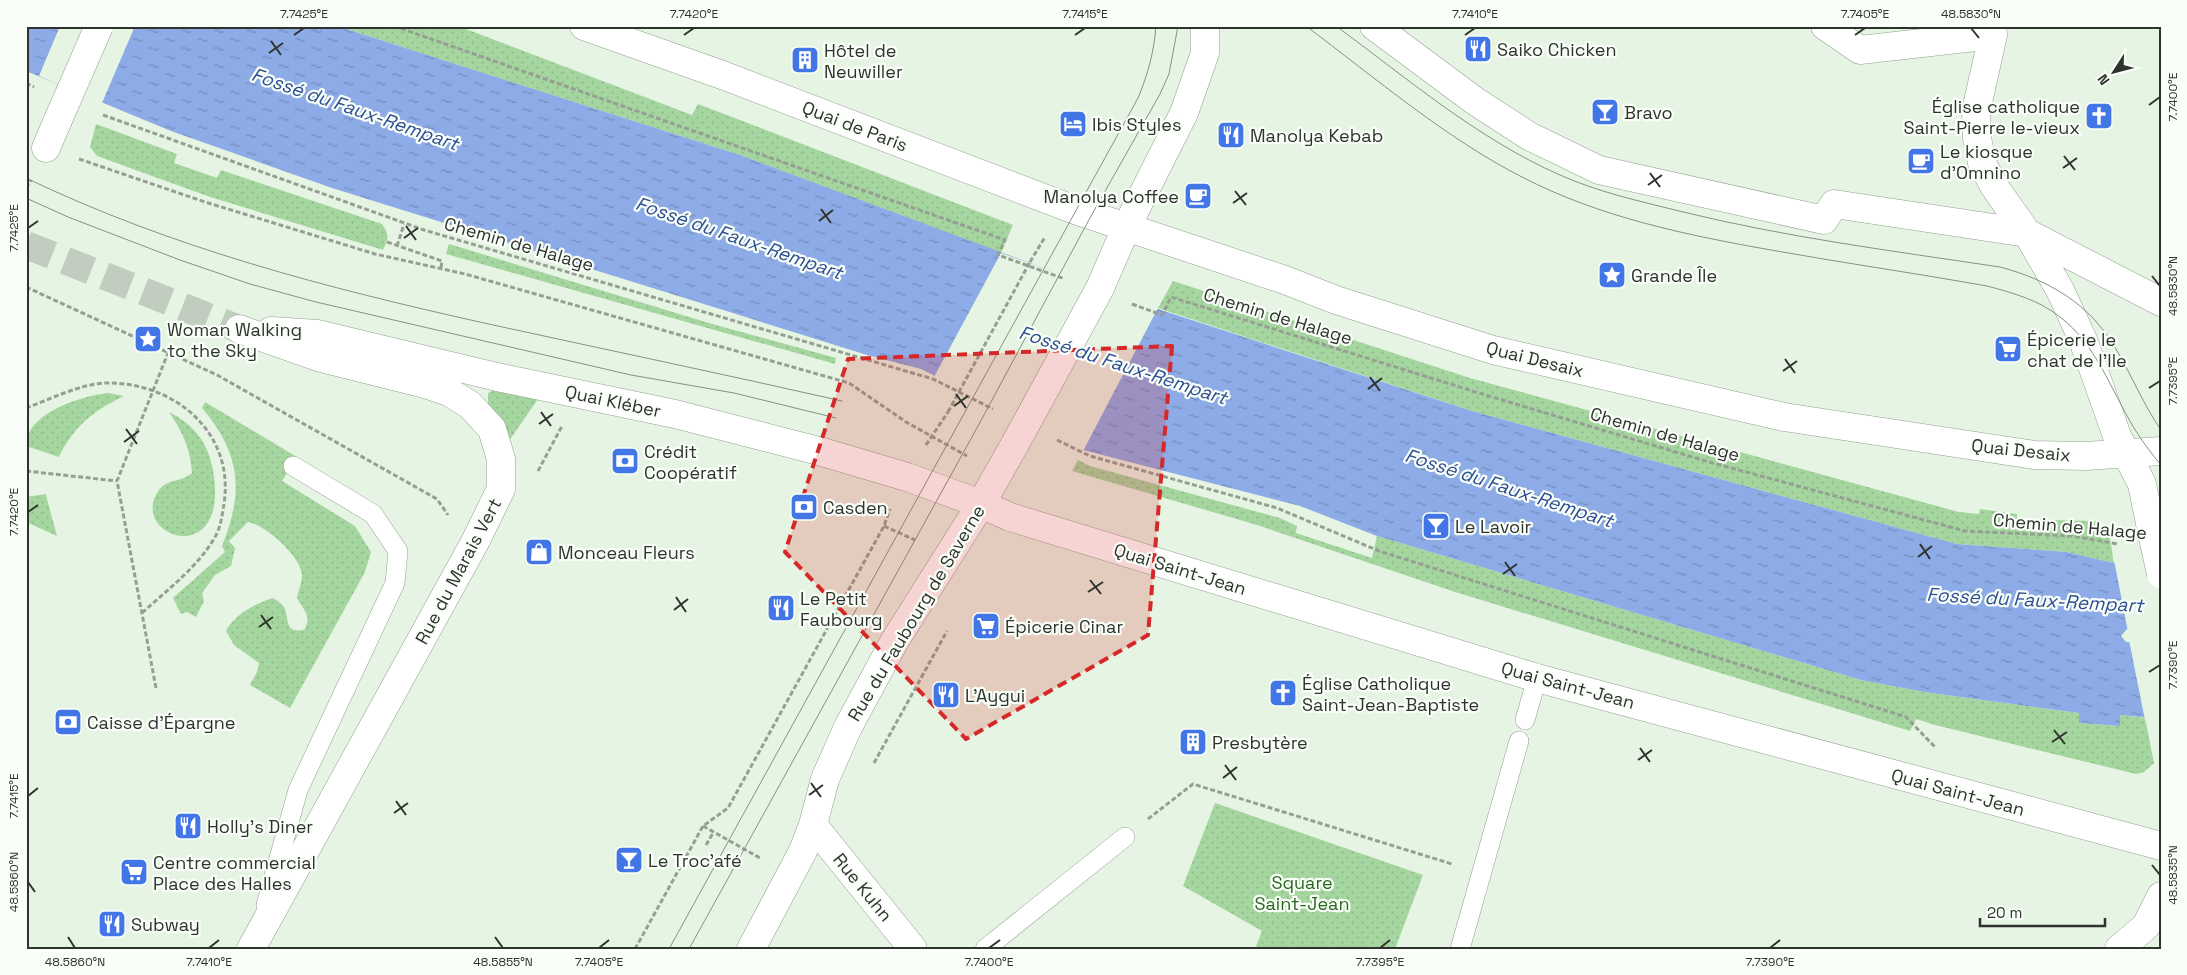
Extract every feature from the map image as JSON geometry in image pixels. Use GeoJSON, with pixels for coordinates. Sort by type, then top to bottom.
{"type":"FeatureCollection","features":[{"type":"Feature","properties":{"kind":"street"},"geometry":{"type":"LineString","coordinates":[[46,148],[99,26]]}},
{"type":"Feature","properties":{"kind":"street","name":"Quai de Paris"},"geometry":{"type":"LineString","coordinates":[[584,26],[725,76],[1126,228]]}},
{"type":"Feature","properties":{"kind":"street","name":"Rue du Faubourg de Saverne"},"geometry":{"type":"LineString","coordinates":[[751,949],[803,852],[813,825],[825,779],[848,727],[894,642],[999,474],[1100,288],[1126,228],[1184,113],[1205,52],[1205,26]]}},
{"type":"Feature","properties":{"kind":"street"},"geometry":{"type":"LineString","coordinates":[[1374,26],[1491,111],[1529,136],[1599,170],[1824,220],[1834,204],[2027,233],[2161,302]]}},
{"type":"Feature","properties":{"kind":"street"},"geometry":{"type":"LineString","coordinates":[[1825,26],[1860,50],[1993,30],[1976,111],[1977,138],[1982,163],[1994,186],[2027,233],[2060,290],[2083,340],[2117,436],[2142,484],[2161,574]]}},
{"type":"Feature","properties":{"kind":"street","name":"Quai Desaix"},"geometry":{"type":"LineString","coordinates":[[1126,228],[1285,280],[1336,300],[1493,350],[1784,418],[1957,444],[1982,438],[2049,443],[2086,456],[2161,451]]}},
{"type":"Feature","properties":{"kind":"street","name":"Quai Kléber"},"geometry":{"type":"LineString","coordinates":[[239,329],[318,334],[496,377],[675,414],[819,451],[907,477],[981,504]]}},
{"type":"Feature","properties":{"kind":"street","name":"Rue du Marais Vert"},"geometry":{"type":"LineString","coordinates":[[239,329],[321,358],[425,384],[449,392],[470,405],[492,429],[501,460],[501,488],[475,542],[255,943]]}},
{"type":"Feature","properties":{"kind":"street","name":"Quai Saint-Jean"},"geometry":{"type":"LineString","coordinates":[[981,504],[1010,517],[1537,678],[2161,846]]}},
{"type":"Feature","properties":{"kind":"street","name":"Rue Kuhn"},"geometry":{"type":"LineString","coordinates":[[813,825],[913,949]]}},
{"type":"Feature","properties":{"kind":"street"},"geometry":{"type":"LineString","coordinates":[[2120,949],[2146,926],[2161,896]]}},
{"type":"Feature","properties":{"kind":"lane"},"geometry":{"type":"LineString","coordinates":[[255,943],[298,790],[395,583],[398,551],[373,514],[292,466]]}},
{"type":"Feature","properties":{"kind":"lane"},"geometry":{"type":"LineString","coordinates":[[1525,720],[1537,678]]}},
{"type":"Feature","properties":{"kind":"lane"},"geometry":{"type":"LineString","coordinates":[[1460,949],[1519,741]]}},
{"type":"Feature","properties":{"kind":"lane"},"geometry":{"type":"LineString","coordinates":[[985,949],[1125,837]]}},
{"type":"Feature","properties":{"kind":"path"},"geometry":{"type":"LineString","coordinates":[[394,26],[752,153],[1005,240]]}},
{"type":"Feature","properties":{"kind":"path","name":"Chemin de Halage"},"geometry":{"type":"LineString","coordinates":[[103,115],[404,224],[933,379]]}},
{"type":"Feature","properties":{"kind":"path"},"geometry":{"type":"LineString","coordinates":[[46,148],[206,202],[375,254],[441,268],[848,383],[906,422],[999,474]]}},
{"type":"Feature","properties":{"kind":"path"},"geometry":{"type":"LineString","coordinates":[[397,246],[404,224]]}},
{"type":"Feature","properties":{"kind":"path"},"geometry":{"type":"LineString","coordinates":[[387,242],[442,261],[441,268]]}},
{"type":"Feature","properties":{"kind":"path"},"geometry":{"type":"LineString","coordinates":[[634,949],[703,826],[728,808],[884,526],[895,497],[948,412],[1030,262]]}},
{"type":"Feature","properties":{"kind":"path"},"geometry":{"type":"LineString","coordinates":[[26,287],[217,376],[438,499],[460,534],[475,542]]}},
{"type":"Feature","properties":{"kind":"path","name":"Chemin de Halage"},"geometry":{"type":"LineString","coordinates":[[1171,297],[1709,462],[1965,532],[2072,536],[2126,545]]}},
{"type":"Feature","properties":{"kind":"path"},"geometry":{"type":"LineString","coordinates":[[156,688],[117,481],[168,353]]}},
{"type":"Feature","properties":{"kind":"path"},"geometry":{"type":"LineString","coordinates":[[26,408],[84,387],[104,383],[126,384],[153,392],[180,404],[199,418],[214,439],[224,472],[226,494],[222,520],[216,536],[200,559],[142,613]]}},
{"type":"Feature","properties":{"kind":"path"},"geometry":{"type":"LineString","coordinates":[[536,474],[564,422]]}},
{"type":"Feature","properties":{"kind":"path"},"geometry":{"type":"LineString","coordinates":[[1090,456],[1277,508],[1379,551],[1906,717],[1938,750]]}},
{"type":"Feature","properties":{"kind":"path"},"geometry":{"type":"LineString","coordinates":[[26,471],[117,481]]}},
{"type":"Feature","properties":{"kind":"path"},"geometry":{"type":"LineString","coordinates":[[870,771],[951,623]]}},
{"type":"Feature","properties":{"kind":"path"},"geometry":{"type":"LineString","coordinates":[[1125,837],[1193,784],[1482,874]]}},
{"type":"Feature","properties":{"kind":"path"},"geometry":{"type":"LineString","coordinates":[[703,826],[791,876]]}},
{"type":"Feature","properties":{"kind":"path"},"geometry":{"type":"LineString","coordinates":[[706,845],[713,832]]}},
{"type":"Feature","properties":{"kind":"highlighted area"},"geometry":{"type":"Polygon","coordinates":[[[1172,346],[1148,635],[966,739],[785,552],[848,359],[1172,346]]]}},
{"type":"Feature","properties":{"kind":"green space"},"geometry":{"type":"Polygon","coordinates":[[[337,26],[458,26],[692,115],[698,104],[1013,225],[1001,253],[740,155],[337,26]]]}},
{"type":"Feature","properties":{"kind":"green space"},"geometry":{"type":"Polygon","coordinates":[[[96,124],[177,154],[174,163],[217,178],[221,170],[382,224],[387,234],[385,246],[383,250],[210,197],[97,156],[90,147],[96,124]]]}},
{"type":"Feature","properties":{"kind":"green space"},"geometry":{"type":"Polygon","coordinates":[[[449,244],[709,323],[836,358],[835,364],[446,254],[449,244]]]}},
{"type":"Feature","properties":{"kind":"green space"},"geometry":{"type":"Polygon","coordinates":[[[1173,281],[1470,378],[1959,512],[1979,514],[1980,509],[2017,514],[2017,519],[2096,521],[2108,533],[2114,563],[2067,552],[1957,544],[1472,411],[1158,308],[1173,281]]]}},
{"type":"Feature","properties":{"kind":"green space"},"geometry":{"type":"Polygon","coordinates":[[[496,389],[538,399],[509,441],[497,415],[488,404],[488,393],[496,389]]]}},
{"type":"Feature","properties":{"kind":"green space"},"geometry":{"type":"Polygon","coordinates":[[[108,393],[124,396],[94,414],[78,428],[59,457],[26,446],[28,434],[35,424],[57,408],[70,402],[108,393]]]}},
{"type":"Feature","properties":{"kind":"green space"},"geometry":{"type":"Polygon","coordinates":[[[205,402],[297,457],[282,481],[355,526],[371,552],[365,572],[290,708],[250,685],[257,672],[259,663],[234,645],[226,631],[234,620],[246,610],[273,598],[284,607],[291,628],[294,630],[304,630],[307,625],[307,617],[297,598],[302,578],[300,568],[289,551],[273,535],[248,522],[229,541],[235,548],[231,566],[215,575],[202,593],[204,601],[196,617],[187,612],[181,614],[173,598],[225,552],[222,546],[234,508],[235,474],[231,458],[225,441],[202,408],[205,402]]]}},
{"type":"Feature","properties":{"kind":"green space"},"geometry":{"type":"Polygon","coordinates":[[[169,412],[193,429],[208,451],[211,460],[214,502],[208,523],[195,534],[180,536],[166,531],[156,521],[153,507],[162,486],[192,473],[190,456],[185,441],[169,412]]]}},
{"type":"Feature","properties":{"kind":"green space"},"geometry":{"type":"Polygon","coordinates":[[[1078,460],[1090,466],[1280,518],[1297,526],[1296,533],[1372,558],[1377,536],[1861,680],[1924,692],[2079,713],[2079,723],[2120,726],[2120,715],[2145,718],[2154,763],[2144,772],[2136,774],[1916,719],[1910,731],[1455,592],[1257,525],[1072,471],[1078,460]]]}},
{"type":"Feature","properties":{"kind":"green space"},"geometry":{"type":"Polygon","coordinates":[[[46,494],[57,536],[26,522],[26,497],[46,494]]]}},
{"type":"Feature","properties":{"kind":"green space","name":"Square Saint-Jean"},"geometry":{"type":"Polygon","coordinates":[[[1215,803],[1423,875],[1395,949],[1260,949],[1256,946],[1262,931],[1183,886],[1215,803]]]}},
{"type":"Feature","properties":{"kind":"water","name":"Fossé du Faux-Rempart"},"geometry":{"type":"Polygon","coordinates":[[[26,26],[337,26],[740,155],[1124,298],[1472,411],[1957,544],[2067,552],[2114,563],[2161,567],[2161,632],[2127,629],[2121,636],[2126,642],[2161,644],[2161,719],[2120,715],[2120,726],[2079,723],[2079,713],[1924,692],[1861,680],[1377,536],[1300,506],[1083,450],[921,369],[867,355],[332,188],[171,131],[26,71],[26,26]]]}},
{"type":"Feature","properties":{"kind":"pier"},"geometry":{"type":"Polygon","coordinates":[[[60,26],[135,26],[102,103],[39,76],[60,26]]]}},
{"type":"Feature","properties":{"kind":"pier"},"geometry":{"type":"Polygon","coordinates":[[[1001,253],[1158,308],[1082,453],[933,379],[1001,253]]]}},
{"type":"Feature","properties":{"kind":"pier"},"geometry":{"type":"Polygon","coordinates":[[[2114,560],[2161,564],[2161,634],[2128,632],[2114,560]]]}},
{"type":"Feature","properties":{"kind":"pier"},"geometry":{"type":"Polygon","coordinates":[[[2129,640],[2161,642],[2161,721],[2145,720],[2129,640]]]}},
{"type":"Feature","properties":{"kind":"tunnel"},"geometry":{"type":"LineString","coordinates":[[26,245],[239,329]]}},
{"type":"Feature","properties":{"kind":"tram line"},"geometry":{"type":"LineString","coordinates":[[669,949],[1138,98],[1150,63],[1156,26]]}},
{"type":"Feature","properties":{"kind":"tram line"},"geometry":{"type":"LineString","coordinates":[[689,949],[978,426],[1091,216],[1160,94],[1169,74],[1178,26]]}},
{"type":"Feature","properties":{"kind":"tram line"},"geometry":{"type":"LineString","coordinates":[[1306,26],[1411,106],[1466,145],[1522,177],[1581,203],[1644,223],[1707,238],[1987,286],[2016,294],[2043,306],[2060,317],[2084,340],[2102,368],[2134,428],[2161,465]]}},
{"type":"Feature","properties":{"kind":"tram line"},"geometry":{"type":"LineString","coordinates":[[1336,26],[1472,126],[1530,160],[1560,175],[1589,186],[1649,204],[1719,220],[1839,243],[2000,267],[2035,279],[2067,296],[2094,319],[2106,333],[2161,430]]}},
{"type":"Feature","properties":{"kind":"tram line"},"geometry":{"type":"LineString","coordinates":[[26,178],[81,203],[137,225],[251,264],[309,280],[425,310],[842,401]]}},
{"type":"Feature","properties":{"kind":"tram line"},"geometry":{"type":"LineString","coordinates":[[26,198],[68,217],[180,260],[250,284],[316,302],[631,375],[734,393],[836,418]]}},
{"type":"Feature","properties":{"kind":"place","name":"Saiko Chicken"},"geometry":{"type":"Point","coordinates":[1478,49]}},
{"type":"Feature","properties":{"kind":"place","name":"Hôtel de Neuwiller"},"geometry":{"type":"Point","coordinates":[805,60]}},
{"type":"Feature","properties":{"kind":"place","name":"Bravo"},"geometry":{"type":"Point","coordinates":[1605,112]}},
{"type":"Feature","properties":{"kind":"place","name":"Église catholique Saint-Pierre le-vieux"},"geometry":{"type":"Point","coordinates":[2099,116]}},
{"type":"Feature","properties":{"kind":"place","name":"Ibis Styles"},"geometry":{"type":"Point","coordinates":[1073,124]}},
{"type":"Feature","properties":{"kind":"place","name":"Manolya Kebab"},"geometry":{"type":"Point","coordinates":[1231,135]}},
{"type":"Feature","properties":{"kind":"place","name":"Le kiosque d'Omnino"},"geometry":{"type":"Point","coordinates":[1921,161]}},
{"type":"Feature","properties":{"kind":"place","name":"Manolya Coffee"},"geometry":{"type":"Point","coordinates":[1198,196]}},
{"type":"Feature","properties":{"kind":"place","name":"Grande Île"},"geometry":{"type":"Point","coordinates":[1612,275]}},
{"type":"Feature","properties":{"kind":"place","name":"Woman Walking to the Sky"},"geometry":{"type":"Point","coordinates":[148,339]}},
{"type":"Feature","properties":{"kind":"place","name":"Épicerie le chat de l'Ile"},"geometry":{"type":"Point","coordinates":[2008,349]}},
{"type":"Feature","properties":{"kind":"place","name":"Crédit Coopératif"},"geometry":{"type":"Point","coordinates":[625,461]}},
{"type":"Feature","properties":{"kind":"place","name":"Casden"},"geometry":{"type":"Point","coordinates":[804,507]}},
{"type":"Feature","properties":{"kind":"place","name":"Le Lavoir"},"geometry":{"type":"Point","coordinates":[1436,526]}},
{"type":"Feature","properties":{"kind":"place","name":"Monceau Fleurs"},"geometry":{"type":"Point","coordinates":[539,552]}},
{"type":"Feature","properties":{"kind":"place","name":"Le Petit Faubourg"},"geometry":{"type":"Point","coordinates":[781,608]}},
{"type":"Feature","properties":{"kind":"place","name":"Épicerie Cinar"},"geometry":{"type":"Point","coordinates":[986,626]}},
{"type":"Feature","properties":{"kind":"place","name":"Église Catholique Saint-Jean-Baptiste"},"geometry":{"type":"Point","coordinates":[1283,693]}},
{"type":"Feature","properties":{"kind":"place","name":"L’Aygui"},"geometry":{"type":"Point","coordinates":[946,695]}},
{"type":"Feature","properties":{"kind":"place","name":"Caisse d'Épargne"},"geometry":{"type":"Point","coordinates":[68,722]}},
{"type":"Feature","properties":{"kind":"place","name":"Presbytère"},"geometry":{"type":"Point","coordinates":[1193,742]}},
{"type":"Feature","properties":{"kind":"place","name":"Holly’s Diner"},"geometry":{"type":"Point","coordinates":[188,826]}},
{"type":"Feature","properties":{"kind":"place","name":"Le Troc'afé"},"geometry":{"type":"Point","coordinates":[629,860]}},
{"type":"Feature","properties":{"kind":"place","name":"Centre commercial Place des Halles"},"geometry":{"type":"Point","coordinates":[134,872]}},
{"type":"Feature","properties":{"kind":"place","name":"Subway"},"geometry":{"type":"Point","coordinates":[112,924]}}]}
